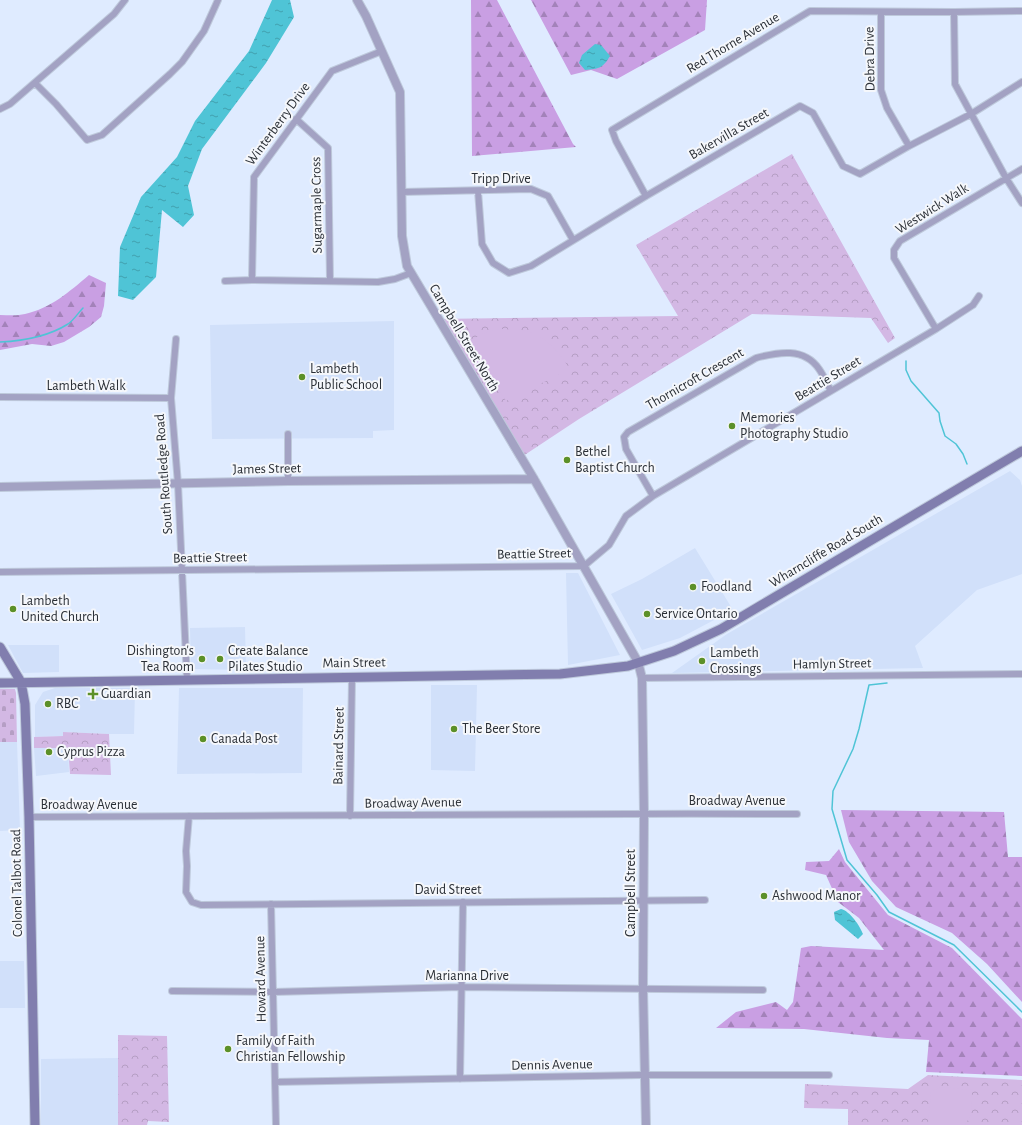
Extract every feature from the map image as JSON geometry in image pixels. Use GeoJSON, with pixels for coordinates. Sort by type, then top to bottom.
{"type":"FeatureCollection","features":[{"type":"Feature","properties":{"kind":"main road","name":"Wharncliffe Road South"},"geometry":{"type":"LineString","coordinates":[[638,662],[674,651],[721,629],[1022,451]]}},
{"type":"Feature","properties":{"kind":"main road","name":"Colonel Talbot Road"},"geometry":{"type":"LineString","coordinates":[[0,647],[21,682],[25,704],[30,817],[35,1125]]}},
{"type":"Feature","properties":{"kind":"main road","name":"Main Street"},"geometry":{"type":"LineString","coordinates":[[0,682],[560,674],[628,666],[638,662]]}},
{"type":"Feature","properties":{"kind":"street"},"geometry":{"type":"LineString","coordinates":[[0,109],[10,104],[114,14],[125,0]]}},
{"type":"Feature","properties":{"kind":"street"},"geometry":{"type":"LineString","coordinates":[[35,82],[87,140],[102,136],[182,62],[204,32],[218,0]]}},
{"type":"Feature","properties":{"kind":"street","name":"Campbell Street North"},"geometry":{"type":"LineString","coordinates":[[357,0],[366,16],[400,92],[402,236],[407,266],[534,479],[638,662]]}},
{"type":"Feature","properties":{"kind":"street","name":"Red Thorne Avenue"},"geometry":{"type":"LineString","coordinates":[[646,196],[616,141],[612,130],[810,11],[1022,11]]}},
{"type":"Feature","properties":{"kind":"street","name":"Debra Drive"},"geometry":{"type":"LineString","coordinates":[[881,12],[881,90],[887,108],[909,146]]}},
{"type":"Feature","properties":{"kind":"street"},"geometry":{"type":"LineString","coordinates":[[954,12],[955,84],[1006,178],[1022,203]]}},
{"type":"Feature","properties":{"kind":"street","name":"Winterberry Drive"},"geometry":{"type":"LineString","coordinates":[[252,280],[254,177],[332,71],[382,51]]}},
{"type":"Feature","properties":{"kind":"street","name":"Bakervilla Street"},"geometry":{"type":"LineString","coordinates":[[478,191],[482,244],[493,263],[509,273],[531,266],[646,196],[800,106],[813,112],[842,166],[860,174],[909,146],[971,114],[1022,82]]}},
{"type":"Feature","properties":{"kind":"street","name":"Sugarmaple Cross"},"geometry":{"type":"LineString","coordinates":[[296,119],[328,148],[330,281]]}},
{"type":"Feature","properties":{"kind":"street","name":"Westwick Walk"},"geometry":{"type":"LineString","coordinates":[[936,329],[894,258],[894,250],[900,241],[1022,169]]}},
{"type":"Feature","properties":{"kind":"street","name":"Tripp Drive"},"geometry":{"type":"LineString","coordinates":[[402,192],[531,189],[548,196],[573,240]]}},
{"type":"Feature","properties":{"kind":"street"},"geometry":{"type":"LineString","coordinates":[[224,281],[378,282],[395,279],[410,273]]}},
{"type":"Feature","properties":{"kind":"street","name":"Beattie Street"},"geometry":{"type":"LineString","coordinates":[[0,572],[584,566],[609,545],[626,516],[653,496],[936,329],[973,305],[979,296]]}},
{"type":"Feature","properties":{"kind":"street","name":"South Routledge Road"},"geometry":{"type":"LineString","coordinates":[[176,339],[171,398],[178,484],[187,679]]}},
{"type":"Feature","properties":{"kind":"street","name":"Thornicroft Crescent"},"geometry":{"type":"LineString","coordinates":[[653,496],[626,449],[624,437],[628,432],[756,358],[776,352],[797,353],[810,359],[819,368],[831,391]]}},
{"type":"Feature","properties":{"kind":"street","name":"Lambeth Walk"},"geometry":{"type":"LineString","coordinates":[[0,397],[171,398]]}},
{"type":"Feature","properties":{"kind":"street"},"geometry":{"type":"LineString","coordinates":[[288,434],[288,481]]}},
{"type":"Feature","properties":{"kind":"street","name":"James Street"},"geometry":{"type":"LineString","coordinates":[[0,487],[288,481],[534,479]]}},
{"type":"Feature","properties":{"kind":"street","name":"Campbell Street"},"geometry":{"type":"LineString","coordinates":[[638,662],[642,678],[644,813],[643,988],[646,1125]]}},
{"type":"Feature","properties":{"kind":"street","name":"Hamlyn Street"},"geometry":{"type":"LineString","coordinates":[[642,678],[1022,674]]}},
{"type":"Feature","properties":{"kind":"street","name":"Bainard Street"},"geometry":{"type":"LineString","coordinates":[[350,816],[352,677]]}},
{"type":"Feature","properties":{"kind":"street","name":"Broadway Avenue"},"geometry":{"type":"LineString","coordinates":[[30,817],[644,813],[797,814]]}},
{"type":"Feature","properties":{"kind":"street","name":"David Street"},"geometry":{"type":"LineString","coordinates":[[189,816],[186,851],[186,892],[192,902],[201,905],[705,900]]}},
{"type":"Feature","properties":{"kind":"street"},"geometry":{"type":"LineString","coordinates":[[460,1079],[463,902]]}},
{"type":"Feature","properties":{"kind":"street","name":"Howard Avenue"},"geometry":{"type":"LineString","coordinates":[[271,904],[276,1125]]}},
{"type":"Feature","properties":{"kind":"street","name":"Marianna Drive"},"geometry":{"type":"LineString","coordinates":[[172,991],[273,992],[461,987],[763,990]]}},
{"type":"Feature","properties":{"kind":"street","name":"Dennis Avenue"},"geometry":{"type":"LineString","coordinates":[[275,1082],[646,1076],[829,1075]]}},
{"type":"Feature","properties":{"kind":"shaded area","name":"Lambeth Public School"},"geometry":{"type":"Polygon","coordinates":[[[394,321],[394,430],[373,431],[373,438],[212,439],[210,325],[394,321]]]}},
{"type":"Feature","properties":{"kind":"shaded area"},"geometry":{"type":"Polygon","coordinates":[[[1010,471],[1020,480],[1022,486],[1022,574],[977,590],[915,646],[923,668],[672,673],[727,634],[1010,471]]]}},
{"type":"Feature","properties":{"kind":"shaded area"},"geometry":{"type":"Polygon","coordinates":[[[695,548],[733,610],[680,638],[642,650],[611,594],[642,579],[695,548]]]}},
{"type":"Feature","properties":{"kind":"shaded area"},"geometry":{"type":"Polygon","coordinates":[[[566,573],[578,573],[620,655],[568,665],[566,573]]]}},
{"type":"Feature","properties":{"kind":"shaded area"},"geometry":{"type":"Polygon","coordinates":[[[245,627],[246,670],[191,669],[190,628],[245,627]]]}},
{"type":"Feature","properties":{"kind":"shaded area"},"geometry":{"type":"Polygon","coordinates":[[[8,645],[59,645],[59,672],[23,673],[8,645]]]}},
{"type":"Feature","properties":{"kind":"shaded area"},"geometry":{"type":"Polygon","coordinates":[[[431,685],[477,685],[475,771],[431,770],[431,685]]]}},
{"type":"Feature","properties":{"kind":"shaded area"},"geometry":{"type":"Polygon","coordinates":[[[55,688],[135,688],[134,734],[63,732],[63,736],[35,737],[35,705],[43,692],[55,688]]]}},
{"type":"Feature","properties":{"kind":"shaded area"},"geometry":{"type":"Polygon","coordinates":[[[179,688],[303,688],[302,773],[177,774],[179,688]]]}},
{"type":"Feature","properties":{"kind":"shaded area"},"geometry":{"type":"Polygon","coordinates":[[[0,742],[17,742],[20,830],[0,831],[0,742]]]}},
{"type":"Feature","properties":{"kind":"shaded area"},"geometry":{"type":"Polygon","coordinates":[[[34,748],[68,748],[69,772],[36,776],[34,748]]]}},
{"type":"Feature","properties":{"kind":"shaded area"},"geometry":{"type":"Polygon","coordinates":[[[0,961],[24,961],[25,1008],[0,1008],[0,961]]]}},
{"type":"Feature","properties":{"kind":"shaded area"},"geometry":{"type":"Polygon","coordinates":[[[118,1058],[118,1125],[41,1125],[41,1059],[118,1058]]]}},
{"type":"Feature","properties":{"kind":"green space"},"geometry":{"type":"Polygon","coordinates":[[[471,0],[497,0],[573,144],[576,147],[472,156],[471,0]]]}},
{"type":"Feature","properties":{"kind":"green space"},"geometry":{"type":"Polygon","coordinates":[[[531,0],[707,0],[705,30],[617,79],[591,70],[571,75],[531,0]]]}},
{"type":"Feature","properties":{"kind":"green space"},"geometry":{"type":"Polygon","coordinates":[[[792,154],[895,338],[888,343],[871,318],[752,314],[579,419],[517,460],[436,319],[678,316],[636,245],[792,154]]]}},
{"type":"Feature","properties":{"kind":"green space"},"geometry":{"type":"Polygon","coordinates":[[[89,275],[106,283],[104,306],[101,317],[89,327],[64,342],[51,346],[32,344],[0,350],[0,315],[22,315],[43,308],[67,293],[89,275]]]}},
{"type":"Feature","properties":{"kind":"green space"},"geometry":{"type":"Polygon","coordinates":[[[502,329],[521,330],[537,335],[550,344],[570,369],[506,401],[470,340],[487,332],[502,329]]]}},
{"type":"Feature","properties":{"kind":"green space"},"geometry":{"type":"Polygon","coordinates":[[[0,689],[15,689],[17,742],[0,742],[0,689]]]}},
{"type":"Feature","properties":{"kind":"green space"},"geometry":{"type":"Polygon","coordinates":[[[63,732],[109,734],[111,775],[70,774],[68,748],[34,748],[34,737],[63,736],[63,732]]]}},
{"type":"Feature","properties":{"kind":"green space"},"geometry":{"type":"Polygon","coordinates":[[[841,810],[1004,812],[1008,857],[1022,857],[1022,1002],[987,964],[952,933],[896,907],[872,881],[849,842],[841,810]]]}},
{"type":"Feature","properties":{"kind":"green space"},"geometry":{"type":"Polygon","coordinates":[[[839,849],[845,862],[888,915],[952,948],[1022,1019],[1022,1076],[926,1072],[929,1040],[887,1038],[804,1029],[716,1028],[736,1012],[776,1002],[787,1010],[793,1002],[801,948],[811,946],[884,950],[859,918],[838,902],[826,875],[805,870],[806,862],[829,861],[839,849]]]}},
{"type":"Feature","properties":{"kind":"green space"},"geometry":{"type":"Polygon","coordinates":[[[118,1035],[167,1036],[169,1122],[148,1121],[147,1125],[118,1125],[118,1035]]]}},
{"type":"Feature","properties":{"kind":"green space"},"geometry":{"type":"Polygon","coordinates":[[[928,1075],[1022,1080],[1022,1125],[848,1125],[848,1109],[804,1108],[805,1084],[908,1089],[928,1075]]]}},
{"type":"Feature","properties":{"kind":"green space"},"geometry":{"type":"Polygon","coordinates":[[[940,1087],[972,1090],[972,1108],[965,1125],[928,1125],[931,1092],[940,1087]]]}},
{"type":"Feature","properties":{"kind":"water"},"geometry":{"type":"Polygon","coordinates":[[[272,0],[290,0],[294,17],[266,63],[202,149],[188,186],[194,215],[183,227],[162,210],[156,277],[133,300],[118,296],[120,247],[141,197],[177,157],[195,121],[249,51],[272,0]]]}},
{"type":"Feature","properties":{"kind":"water"},"geometry":{"type":"Polygon","coordinates":[[[595,44],[601,45],[610,56],[600,67],[585,70],[579,63],[582,55],[595,44]]]}},
{"type":"Feature","properties":{"kind":"water"},"geometry":{"type":"Polygon","coordinates":[[[841,909],[848,913],[860,927],[863,934],[858,939],[835,920],[834,912],[841,909]]]}},
{"type":"Feature","properties":{"kind":"waterway"},"geometry":{"type":"LineString","coordinates":[[0,342],[26,339],[52,332],[70,322],[83,308]]}},
{"type":"Feature","properties":{"kind":"waterway"},"geometry":{"type":"LineString","coordinates":[[906,361],[906,370],[911,381],[939,413],[945,436],[956,444],[963,454],[967,464]]}},
{"type":"Feature","properties":{"kind":"waterway"},"geometry":{"type":"LineString","coordinates":[[887,683],[869,685],[853,749],[833,791],[832,809],[847,860],[877,895],[889,912],[954,945],[1022,1012]]}},
{"type":"Feature","properties":{"kind":"place","name":"Lambeth Public School"},"geometry":{"type":"Point","coordinates":[302,377]}},
{"type":"Feature","properties":{"kind":"place","name":"Memories Photography Studio"},"geometry":{"type":"Point","coordinates":[732,426]}},
{"type":"Feature","properties":{"kind":"place","name":"Bethel Baptist Church"},"geometry":{"type":"Point","coordinates":[567,460]}},
{"type":"Feature","properties":{"kind":"place","name":"Foodland"},"geometry":{"type":"Point","coordinates":[693,587]}},
{"type":"Feature","properties":{"kind":"place","name":"Lambeth United Church"},"geometry":{"type":"Point","coordinates":[13,609]}},
{"type":"Feature","properties":{"kind":"place","name":"Service Ontario"},"geometry":{"type":"Point","coordinates":[647,614]}},
{"type":"Feature","properties":{"kind":"place","name":"Dishington's Tea Room"},"geometry":{"type":"Point","coordinates":[202,659]}},
{"type":"Feature","properties":{"kind":"place","name":"Create Balance Pilates Studio"},"geometry":{"type":"Point","coordinates":[220,659]}},
{"type":"Feature","properties":{"kind":"place","name":"Lambeth Crossings"},"geometry":{"type":"Point","coordinates":[702,661]}},
{"type":"Feature","properties":{"kind":"place","name":"Guardian"},"geometry":{"type":"Point","coordinates":[93,694]}},
{"type":"Feature","properties":{"kind":"place","name":"RBC"},"geometry":{"type":"Point","coordinates":[48,704]}},
{"type":"Feature","properties":{"kind":"place","name":"The Beer Store"},"geometry":{"type":"Point","coordinates":[454,729]}},
{"type":"Feature","properties":{"kind":"place","name":"Canada Post"},"geometry":{"type":"Point","coordinates":[203,739]}},
{"type":"Feature","properties":{"kind":"place","name":"Cyprus Pizza"},"geometry":{"type":"Point","coordinates":[49,752]}},
{"type":"Feature","properties":{"kind":"place","name":"Ashwood Manor"},"geometry":{"type":"Point","coordinates":[764,896]}},
{"type":"Feature","properties":{"kind":"place","name":"Family of Faith Christian Fellowship"},"geometry":{"type":"Point","coordinates":[228,1049]}}]}
